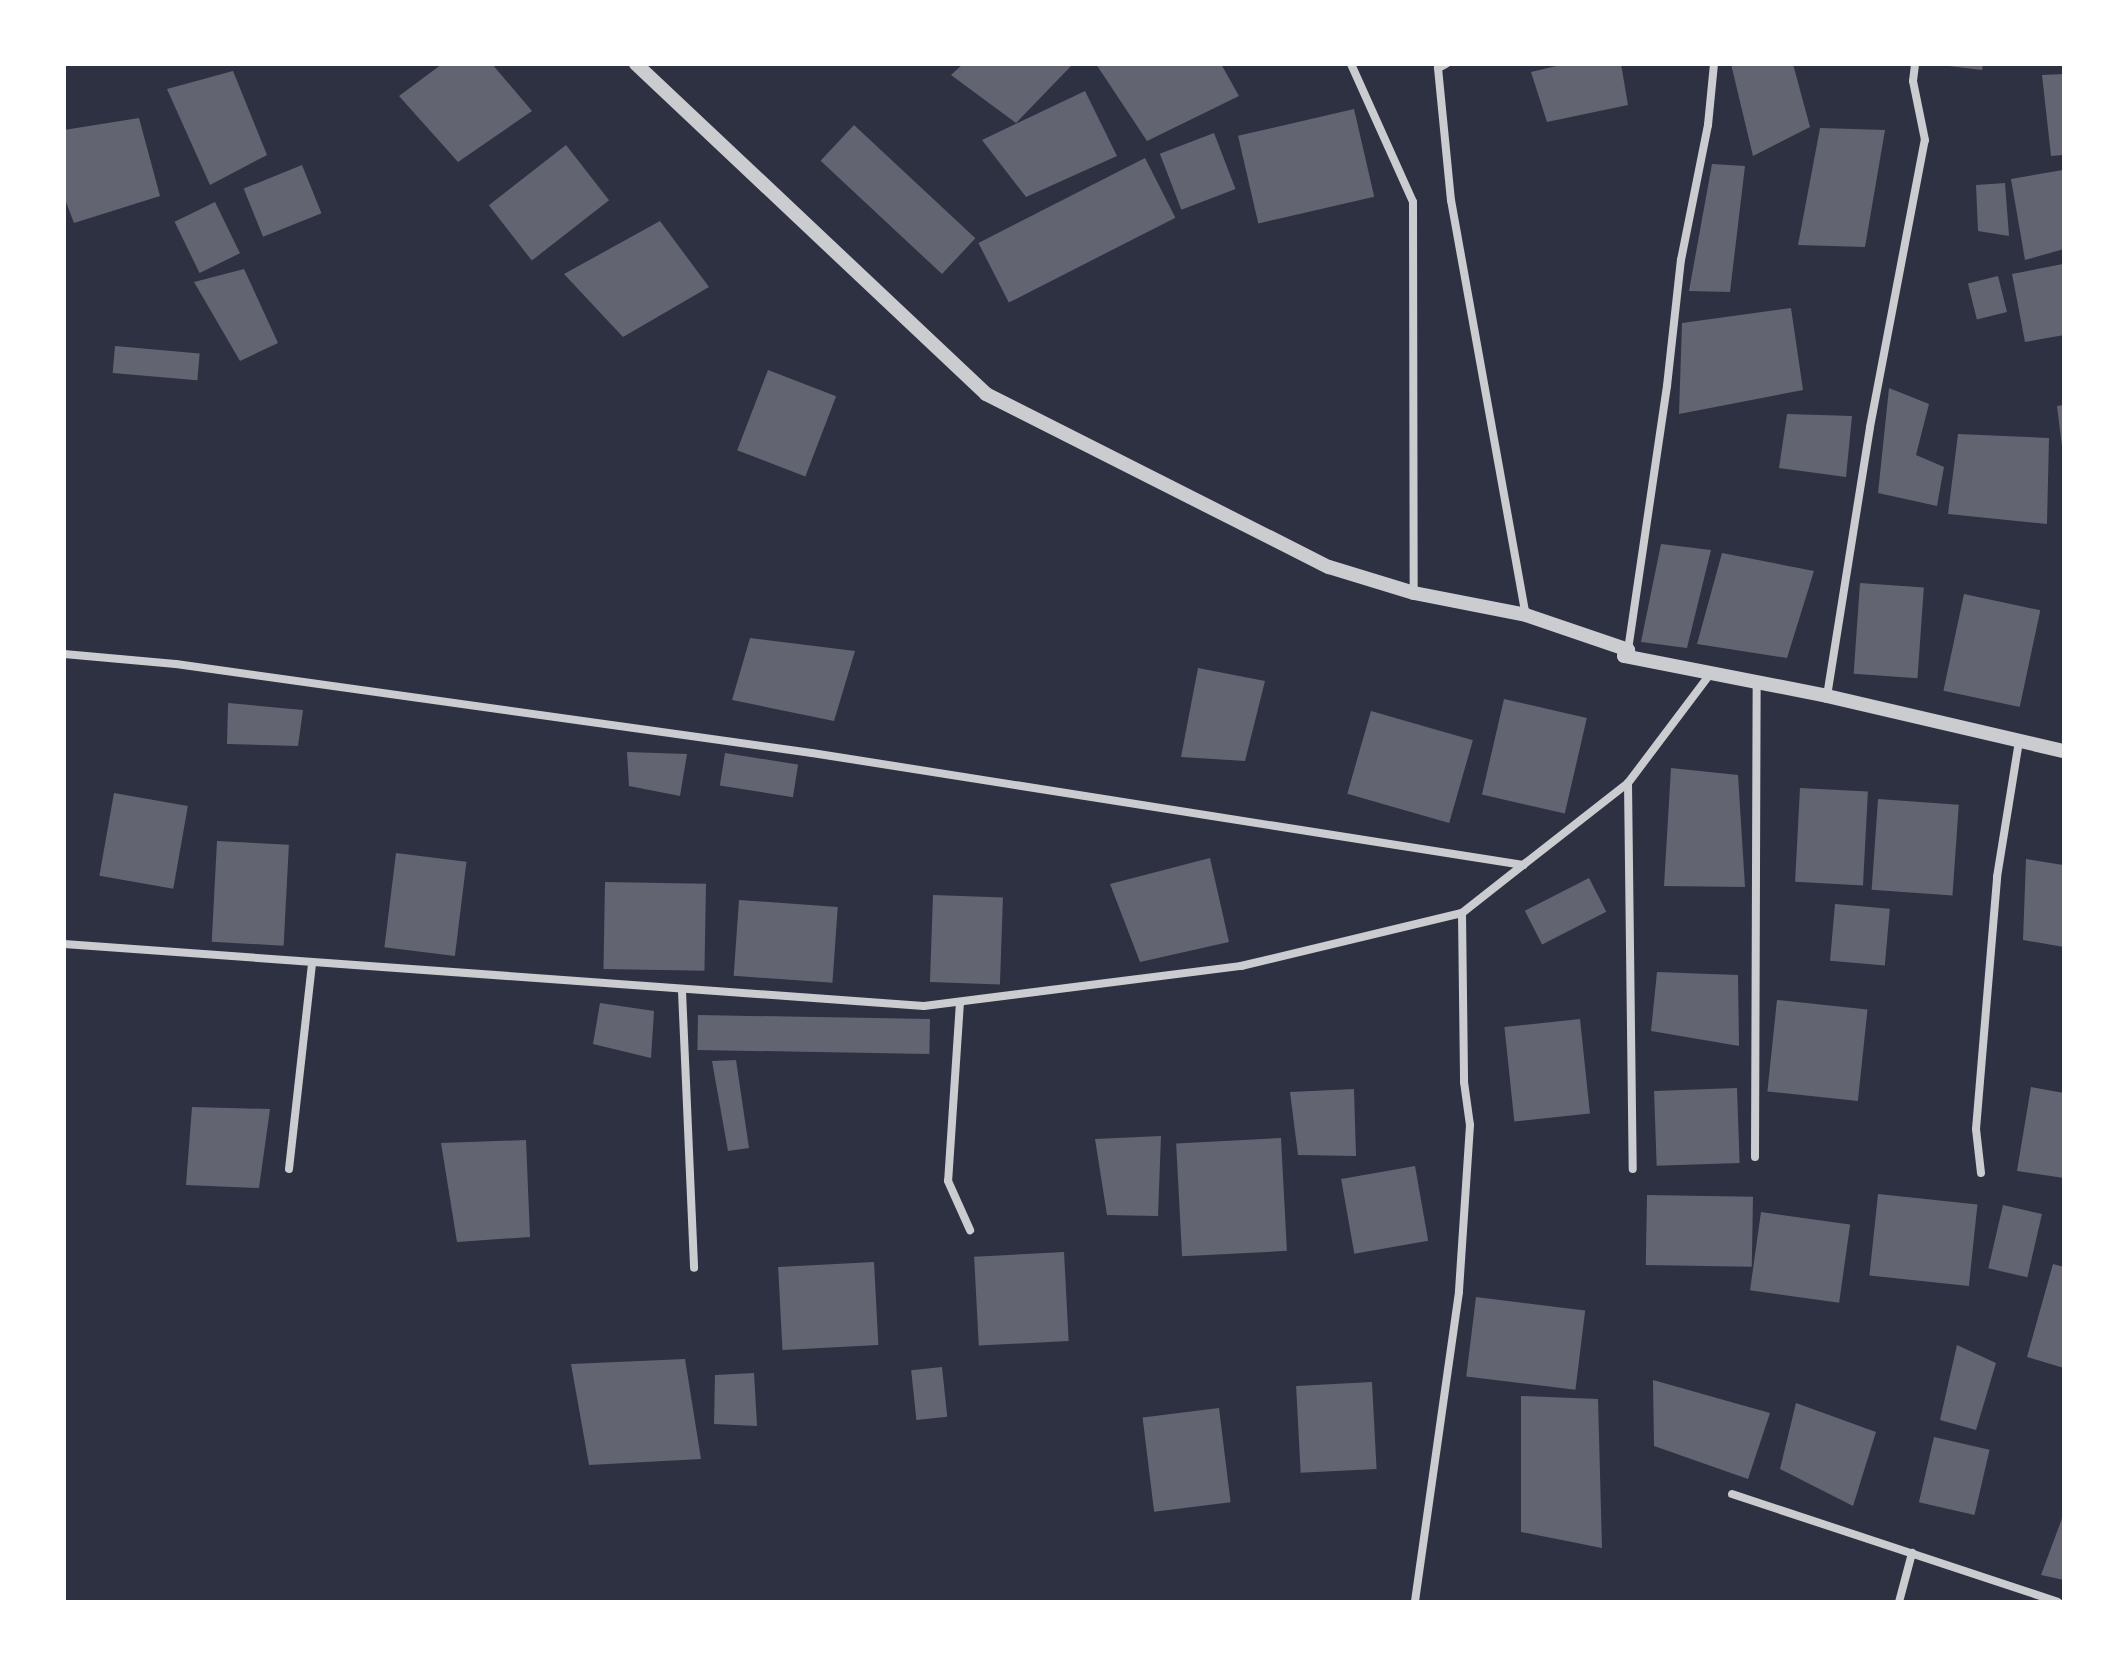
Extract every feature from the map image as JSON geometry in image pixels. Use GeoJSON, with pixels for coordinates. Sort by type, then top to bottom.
{"type":"FeatureCollection","features":[{"type":"Feature","properties":{"kind":"street"},"geometry":{"type":"LineString","coordinates":[[636,64],[986,394],[1329,567],[1414,593],[1526,615],[1628,650]]}},
{"type":"Feature","properties":{"kind":"street"},"geometry":{"type":"LineString","coordinates":[[1351,64],[1413,202],[1414,593]]}},
{"type":"Feature","properties":{"kind":"street"},"geometry":{"type":"LineString","coordinates":[[1446,64],[1438,68],[1451,200],[1526,615]]}},
{"type":"Feature","properties":{"kind":"street"},"geometry":{"type":"LineString","coordinates":[[1714,64],[1708,125],[1681,260],[1667,386],[1628,650],[1624,656],[1827,696],[2064,751]]}},
{"type":"Feature","properties":{"kind":"street"},"geometry":{"type":"LineString","coordinates":[[1827,696],[1870,427],[1925,140],[1913,81],[1915,64]]}},
{"type":"Feature","properties":{"kind":"street"},"geometry":{"type":"LineString","coordinates":[[64,654],[176,664],[812,753],[1523,865]]}},
{"type":"Feature","properties":{"kind":"street"},"geometry":{"type":"LineString","coordinates":[[64,944],[682,991],[924,1006],[1241,966],[1462,913],[1628,783],[1710,674]]}},
{"type":"Feature","properties":{"kind":"street"},"geometry":{"type":"LineString","coordinates":[[1755,1157],[1757,684]]}},
{"type":"Feature","properties":{"kind":"street"},"geometry":{"type":"LineString","coordinates":[[1981,1173],[1976,1129],[1995,893],[2019,741]]}},
{"type":"Feature","properties":{"kind":"street"},"geometry":{"type":"LineString","coordinates":[[1628,783],[1633,1169]]}},
{"type":"Feature","properties":{"kind":"street"},"geometry":{"type":"LineString","coordinates":[[1415,1602],[1459,1292],[1470,1125],[1464,1082],[1462,913]]}},
{"type":"Feature","properties":{"kind":"street"},"geometry":{"type":"LineString","coordinates":[[289,1169],[312,963]]}},
{"type":"Feature","properties":{"kind":"street"},"geometry":{"type":"LineString","coordinates":[[682,991],[694,1268]]}},
{"type":"Feature","properties":{"kind":"street"},"geometry":{"type":"LineString","coordinates":[[960,1002],[948,1181],[970,1230]]}},
{"type":"Feature","properties":{"kind":"street"},"geometry":{"type":"LineString","coordinates":[[1732,1494],[2058,1602]]}},
{"type":"Feature","properties":{"kind":"street"},"geometry":{"type":"LineString","coordinates":[[1899,1602],[1912,1553]]}},
{"type":"Feature","properties":{"kind":"building"},"geometry":{"type":"Polygon","coordinates":[[[442,64],[492,64],[532,111],[458,162],[399,96],[442,64]]]}},
{"type":"Feature","properties":{"kind":"building"},"geometry":{"type":"Polygon","coordinates":[[[963,64],[1073,64],[1016,123],[951,75],[963,64]]]}},
{"type":"Feature","properties":{"kind":"building"},"geometry":{"type":"Polygon","coordinates":[[[1096,64],[1221,64],[1239,96],[1147,141],[1096,64]]]}},
{"type":"Feature","properties":{"kind":"building"},"geometry":{"type":"Polygon","coordinates":[[[1565,64],[1621,64],[1628,105],[1547,122],[1531,72],[1565,64]]]}},
{"type":"Feature","properties":{"kind":"building"},"geometry":{"type":"Polygon","coordinates":[[[1731,64],[1793,64],[1810,127],[1753,156],[1731,64]]]}},
{"type":"Feature","properties":{"kind":"building"},"geometry":{"type":"Polygon","coordinates":[[[1932,64],[1983,64],[1982,70],[1932,64]]]}},
{"type":"Feature","properties":{"kind":"building"},"geometry":{"type":"Polygon","coordinates":[[[233,71],[267,155],[210,185],[167,89],[233,71]]]}},
{"type":"Feature","properties":{"kind":"building"},"geometry":{"type":"Polygon","coordinates":[[[2064,74],[2064,155],[2051,156],[2042,75],[2064,74]]]}},
{"type":"Feature","properties":{"kind":"building"},"geometry":{"type":"Polygon","coordinates":[[[1085,91],[1117,156],[1026,197],[982,140],[1085,91]]]}},
{"type":"Feature","properties":{"kind":"building"},"geometry":{"type":"Polygon","coordinates":[[[1354,109],[1374,197],[1258,223],[1238,136],[1354,109]]]}},
{"type":"Feature","properties":{"kind":"building"},"geometry":{"type":"Polygon","coordinates":[[[139,118],[160,196],[74,223],[64,197],[64,130],[139,118]]]}},
{"type":"Feature","properties":{"kind":"building"},"geometry":{"type":"Polygon","coordinates":[[[854,125],[975,238],[942,274],[821,161],[854,125]]]}},
{"type":"Feature","properties":{"kind":"building"},"geometry":{"type":"Polygon","coordinates":[[[1820,128],[1885,130],[1865,247],[1798,245],[1820,128]]]}},
{"type":"Feature","properties":{"kind":"building"},"geometry":{"type":"Polygon","coordinates":[[[1214,133],[1236,189],[1181,210],[1160,154],[1214,133]]]}},
{"type":"Feature","properties":{"kind":"building"},"geometry":{"type":"Polygon","coordinates":[[[566,145],[609,200],[532,260],[489,205],[566,145]]]}},
{"type":"Feature","properties":{"kind":"building"},"geometry":{"type":"Polygon","coordinates":[[[1145,158],[1175,218],[1009,303],[978,243],[1145,158]]]}},
{"type":"Feature","properties":{"kind":"building"},"geometry":{"type":"Polygon","coordinates":[[[1712,164],[1745,166],[1730,292],[1689,291],[1712,164]]]}},
{"type":"Feature","properties":{"kind":"building"},"geometry":{"type":"Polygon","coordinates":[[[302,165],[321,213],[263,237],[244,189],[302,165]]]}},
{"type":"Feature","properties":{"kind":"building"},"geometry":{"type":"Polygon","coordinates":[[[2063,170],[2064,249],[2025,260],[2011,179],[2063,170]]]}},
{"type":"Feature","properties":{"kind":"building"},"geometry":{"type":"Polygon","coordinates":[[[2005,183],[2009,236],[1978,231],[1976,185],[2005,183]]]}},
{"type":"Feature","properties":{"kind":"building"},"geometry":{"type":"Polygon","coordinates":[[[215,202],[240,253],[200,273],[175,222],[215,202]]]}},
{"type":"Feature","properties":{"kind":"building"},"geometry":{"type":"Polygon","coordinates":[[[660,221],[709,287],[623,337],[564,274],[660,221]]]}},
{"type":"Feature","properties":{"kind":"building"},"geometry":{"type":"Polygon","coordinates":[[[2063,264],[2064,335],[2025,342],[2012,274],[2063,264]]]}},
{"type":"Feature","properties":{"kind":"building"},"geometry":{"type":"Polygon","coordinates":[[[244,269],[278,343],[240,361],[194,282],[244,269]]]}},
{"type":"Feature","properties":{"kind":"building"},"geometry":{"type":"Polygon","coordinates":[[[1998,276],[2007,312],[1977,319],[1968,283],[1998,276]]]}},
{"type":"Feature","properties":{"kind":"building"},"geometry":{"type":"Polygon","coordinates":[[[1791,308],[1803,390],[1679,414],[1682,323],[1791,308]]]}},
{"type":"Feature","properties":{"kind":"building"},"geometry":{"type":"Polygon","coordinates":[[[115,346],[200,353],[197,380],[113,373],[115,346]]]}},
{"type":"Feature","properties":{"kind":"building"},"geometry":{"type":"Polygon","coordinates":[[[768,370],[836,396],[805,476],[737,450],[768,370]]]}},
{"type":"Feature","properties":{"kind":"building"},"geometry":{"type":"Polygon","coordinates":[[[1889,388],[1929,404],[1916,455],[1944,467],[1937,506],[1878,493],[1889,388]]]}},
{"type":"Feature","properties":{"kind":"building"},"geometry":{"type":"Polygon","coordinates":[[[2064,405],[2064,446],[2062,446],[2057,406],[2064,405]]]}},
{"type":"Feature","properties":{"kind":"building"},"geometry":{"type":"Polygon","coordinates":[[[1787,414],[1852,416],[1846,477],[1779,468],[1787,414]]]}},
{"type":"Feature","properties":{"kind":"building"},"geometry":{"type":"Polygon","coordinates":[[[1958,434],[2049,438],[2047,524],[1948,514],[1958,434]]]}},
{"type":"Feature","properties":{"kind":"building"},"geometry":{"type":"Polygon","coordinates":[[[1661,544],[1711,550],[1687,648],[1641,642],[1661,544]]]}},
{"type":"Feature","properties":{"kind":"building"},"geometry":{"type":"Polygon","coordinates":[[[1722,553],[1814,571],[1787,658],[1697,644],[1722,553]]]}},
{"type":"Feature","properties":{"kind":"building"},"geometry":{"type":"Polygon","coordinates":[[[1860,583],[1924,587],[1917,678],[1854,674],[1860,583]]]}},
{"type":"Feature","properties":{"kind":"building"},"geometry":{"type":"Polygon","coordinates":[[[1964,594],[2040,610],[2020,707],[1943,691],[1964,594]]]}},
{"type":"Feature","properties":{"kind":"building"},"geometry":{"type":"Polygon","coordinates":[[[750,638],[855,651],[834,721],[732,700],[750,638]]]}},
{"type":"Feature","properties":{"kind":"building"},"geometry":{"type":"Polygon","coordinates":[[[1198,668],[1265,681],[1245,761],[1181,757],[1198,668]]]}},
{"type":"Feature","properties":{"kind":"building"},"geometry":{"type":"Polygon","coordinates":[[[1504,699],[1587,718],[1565,814],[1482,794],[1504,699]]]}},
{"type":"Feature","properties":{"kind":"building"},"geometry":{"type":"Polygon","coordinates":[[[228,703],[303,710],[298,746],[227,744],[228,703]]]}},
{"type":"Feature","properties":{"kind":"building"},"geometry":{"type":"Polygon","coordinates":[[[1371,711],[1473,740],[1449,823],[1347,794],[1371,711]]]}},
{"type":"Feature","properties":{"kind":"building"},"geometry":{"type":"Polygon","coordinates":[[[627,752],[687,754],[680,796],[629,786],[627,752]]]}},
{"type":"Feature","properties":{"kind":"building"},"geometry":{"type":"Polygon","coordinates":[[[725,753],[798,765],[793,797],[720,786],[725,753]]]}},
{"type":"Feature","properties":{"kind":"building"},"geometry":{"type":"Polygon","coordinates":[[[1671,768],[1738,775],[1745,887],[1664,886],[1671,768]]]}},
{"type":"Feature","properties":{"kind":"building"},"geometry":{"type":"Polygon","coordinates":[[[1800,788],[1868,792],[1863,885],[1795,882],[1800,788]]]}},
{"type":"Feature","properties":{"kind":"building"},"geometry":{"type":"Polygon","coordinates":[[[114,793],[188,806],[173,889],[99,876],[114,793]]]}},
{"type":"Feature","properties":{"kind":"building"},"geometry":{"type":"Polygon","coordinates":[[[1878,799],[1959,805],[1952,895],[1872,890],[1878,799]]]}},
{"type":"Feature","properties":{"kind":"building"},"geometry":{"type":"Polygon","coordinates":[[[217,841],[289,845],[284,946],[212,942],[217,841]]]}},
{"type":"Feature","properties":{"kind":"building"},"geometry":{"type":"Polygon","coordinates":[[[396,853],[466,862],[455,956],[384,947],[396,853]]]}},
{"type":"Feature","properties":{"kind":"building"},"geometry":{"type":"Polygon","coordinates":[[[1210,858],[1229,942],[1140,962],[1110,884],[1210,858]]]}},
{"type":"Feature","properties":{"kind":"building"},"geometry":{"type":"Polygon","coordinates":[[[2026,859],[2063,865],[2064,947],[2023,940],[2026,859]]]}},
{"type":"Feature","properties":{"kind":"building"},"geometry":{"type":"Polygon","coordinates":[[[1589,878],[1606,912],[1542,945],[1525,911],[1589,878]]]}},
{"type":"Feature","properties":{"kind":"building"},"geometry":{"type":"Polygon","coordinates":[[[605,882],[706,884],[704,971],[603,969],[605,882]]]}},
{"type":"Feature","properties":{"kind":"building"},"geometry":{"type":"Polygon","coordinates":[[[933,895],[1003,897],[1000,984],[930,982],[933,895]]]}},
{"type":"Feature","properties":{"kind":"building"},"geometry":{"type":"Polygon","coordinates":[[[739,900],[838,907],[832,983],[734,976],[739,900]]]}},
{"type":"Feature","properties":{"kind":"building"},"geometry":{"type":"Polygon","coordinates":[[[1835,904],[1890,909],[1885,966],[1830,961],[1835,904]]]}},
{"type":"Feature","properties":{"kind":"building"},"geometry":{"type":"Polygon","coordinates":[[[1657,972],[1738,975],[1739,1046],[1651,1031],[1657,972]]]}},
{"type":"Feature","properties":{"kind":"building"},"geometry":{"type":"Polygon","coordinates":[[[1777,1000],[1868,1010],[1858,1101],[1767,1091],[1777,1000]]]}},
{"type":"Feature","properties":{"kind":"building"},"geometry":{"type":"Polygon","coordinates":[[[600,1003],[654,1011],[651,1058],[593,1044],[600,1003]]]}},
{"type":"Feature","properties":{"kind":"building"},"geometry":{"type":"Polygon","coordinates":[[[698,1015],[930,1019],[929,1054],[697,1050],[698,1015]]]}},
{"type":"Feature","properties":{"kind":"building"},"geometry":{"type":"Polygon","coordinates":[[[1580,1019],[1590,1113],[1514,1121],[1504,1027],[1580,1019]]]}},
{"type":"Feature","properties":{"kind":"building"},"geometry":{"type":"Polygon","coordinates":[[[736,1060],[749,1148],[728,1151],[712,1061],[736,1060]]]}},
{"type":"Feature","properties":{"kind":"building"},"geometry":{"type":"Polygon","coordinates":[[[2031,1087],[2064,1093],[2064,1178],[2017,1171],[2031,1087]]]}},
{"type":"Feature","properties":{"kind":"building"},"geometry":{"type":"Polygon","coordinates":[[[1737,1088],[1740,1163],[1657,1166],[1654,1091],[1737,1088]]]}},
{"type":"Feature","properties":{"kind":"building"},"geometry":{"type":"Polygon","coordinates":[[[1354,1089],[1356,1156],[1298,1155],[1290,1092],[1354,1089]]]}},
{"type":"Feature","properties":{"kind":"building"},"geometry":{"type":"Polygon","coordinates":[[[192,1107],[270,1109],[259,1188],[186,1185],[192,1107]]]}},
{"type":"Feature","properties":{"kind":"building"},"geometry":{"type":"Polygon","coordinates":[[[1161,1136],[1158,1216],[1107,1215],[1095,1139],[1161,1136]]]}},
{"type":"Feature","properties":{"kind":"building"},"geometry":{"type":"Polygon","coordinates":[[[1281,1138],[1287,1251],[1182,1256],[1176,1143],[1281,1138]]]}},
{"type":"Feature","properties":{"kind":"building"},"geometry":{"type":"Polygon","coordinates":[[[526,1140],[530,1237],[457,1242],[441,1143],[526,1140]]]}},
{"type":"Feature","properties":{"kind":"building"},"geometry":{"type":"Polygon","coordinates":[[[1415,1166],[1428,1241],[1354,1254],[1341,1179],[1415,1166]]]}},
{"type":"Feature","properties":{"kind":"building"},"geometry":{"type":"Polygon","coordinates":[[[1878,1194],[1977,1204],[1969,1286],[1869,1276],[1878,1194]]]}},
{"type":"Feature","properties":{"kind":"building"},"geometry":{"type":"Polygon","coordinates":[[[1647,1195],[1753,1197],[1752,1267],[1646,1265],[1647,1195]]]}},
{"type":"Feature","properties":{"kind":"building"},"geometry":{"type":"Polygon","coordinates":[[[2003,1205],[2042,1214],[2027,1277],[1988,1268],[2003,1205]]]}},
{"type":"Feature","properties":{"kind":"building"},"geometry":{"type":"Polygon","coordinates":[[[1761,1212],[1850,1225],[1839,1303],[1750,1290],[1761,1212]]]}},
{"type":"Feature","properties":{"kind":"building"},"geometry":{"type":"Polygon","coordinates":[[[1064,1252],[1069,1341],[979,1346],[974,1257],[1064,1252]]]}},
{"type":"Feature","properties":{"kind":"building"},"geometry":{"type":"Polygon","coordinates":[[[874,1262],[878,1345],[782,1350],[778,1267],[874,1262]]]}},
{"type":"Feature","properties":{"kind":"building"},"geometry":{"type":"Polygon","coordinates":[[[2053,1264],[2064,1267],[2064,1368],[2027,1357],[2053,1264]]]}},
{"type":"Feature","properties":{"kind":"building"},"geometry":{"type":"Polygon","coordinates":[[[1476,1297],[1585,1310],[1575,1390],[1466,1376],[1476,1297]]]}},
{"type":"Feature","properties":{"kind":"building"},"geometry":{"type":"Polygon","coordinates":[[[1957,1345],[1996,1363],[1976,1430],[1940,1420],[1957,1345]]]}},
{"type":"Feature","properties":{"kind":"building"},"geometry":{"type":"Polygon","coordinates":[[[685,1359],[701,1459],[589,1465],[571,1364],[685,1359]]]}},
{"type":"Feature","properties":{"kind":"building"},"geometry":{"type":"Polygon","coordinates":[[[942,1367],[947,1417],[916,1420],[911,1370],[942,1367]]]}},
{"type":"Feature","properties":{"kind":"building"},"geometry":{"type":"Polygon","coordinates":[[[754,1373],[757,1426],[714,1424],[715,1375],[754,1373]]]}},
{"type":"Feature","properties":{"kind":"building"},"geometry":{"type":"Polygon","coordinates":[[[1653,1380],[1770,1413],[1748,1479],[1654,1446],[1653,1380]]]}},
{"type":"Feature","properties":{"kind":"building"},"geometry":{"type":"Polygon","coordinates":[[[1372,1382],[1377,1469],[1301,1473],[1296,1386],[1372,1382]]]}},
{"type":"Feature","properties":{"kind":"building"},"geometry":{"type":"Polygon","coordinates":[[[1521,1396],[1598,1399],[1602,1548],[1521,1532],[1521,1396]]]}},
{"type":"Feature","properties":{"kind":"building"},"geometry":{"type":"Polygon","coordinates":[[[1796,1403],[1876,1432],[1853,1506],[1780,1469],[1796,1403]]]}},
{"type":"Feature","properties":{"kind":"building"},"geometry":{"type":"Polygon","coordinates":[[[1219,1408],[1231,1502],[1154,1512],[1143,1417],[1219,1408]]]}},
{"type":"Feature","properties":{"kind":"building"},"geometry":{"type":"Polygon","coordinates":[[[1934,1437],[1990,1450],[1974,1515],[1919,1502],[1934,1437]]]}},
{"type":"Feature","properties":{"kind":"building"},"geometry":{"type":"Polygon","coordinates":[[[2064,1513],[2064,1580],[2041,1575],[2064,1513]]]}}]}
